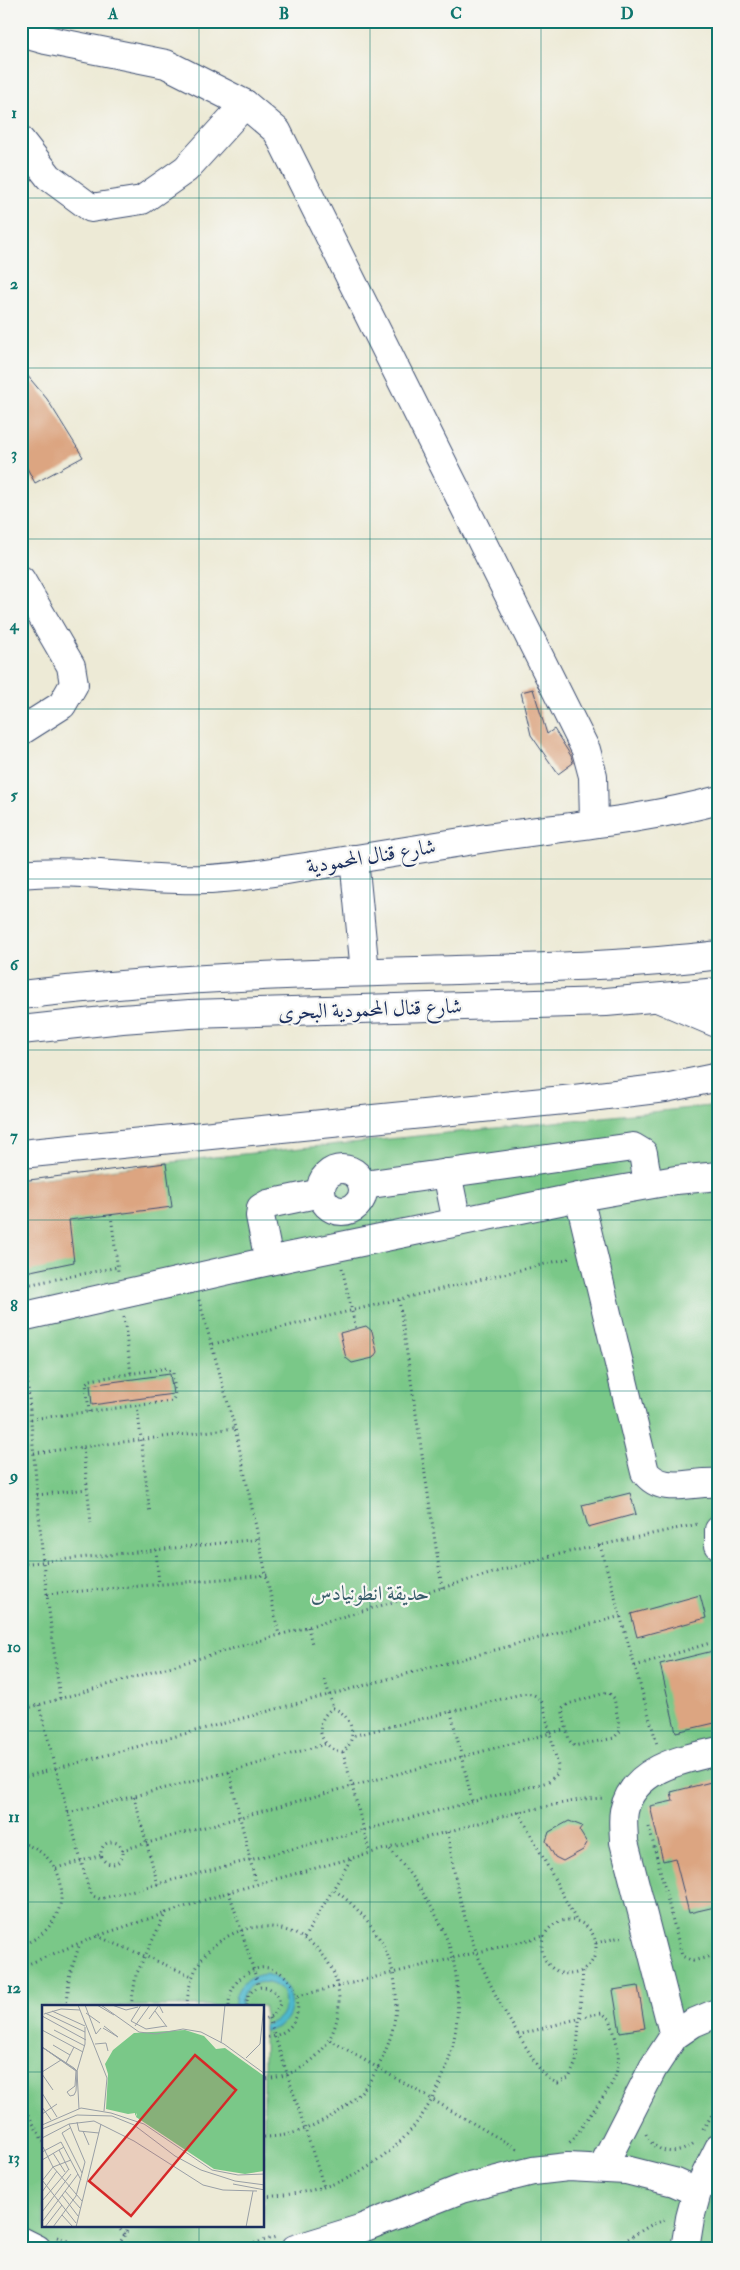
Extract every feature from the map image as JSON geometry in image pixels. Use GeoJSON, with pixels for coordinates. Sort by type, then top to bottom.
{"type":"FeatureCollection","features":[{"type":"Feature","properties":{"kind":"main road"},"geometry":{"type":"LineString","coordinates":[[21,33],[46,40],[166,64],[245,104],[277,132],[586,750],[593,776],[594,823]]}},
{"type":"Feature","properties":{"kind":"main road"},"geometry":{"type":"LineString","coordinates":[[21,141],[49,177],[91,208],[142,200],[186,169],[245,104]]}},
{"type":"Feature","properties":{"kind":"main road"},"geometry":{"type":"LineString","coordinates":[[21,580],[71,666],[74,684],[62,705],[21,731]]}},
{"type":"Feature","properties":{"kind":"main road","name":"شارع قنال المحمودية"},"geometry":{"type":"LineString","coordinates":[[22,872],[148,879],[207,879],[274,872],[549,828],[662,814],[719,800]]}},
{"type":"Feature","properties":{"kind":"main road"},"geometry":{"type":"LineString","coordinates":[[354,859],[364,972]]}},
{"type":"Feature","properties":{"kind":"main road","name":"شارع قنال المحمودية البحرى"},"geometry":{"type":"LineString","coordinates":[[21,995],[92,986],[184,980],[607,964],[719,955]]}},
{"type":"Feature","properties":{"kind":"main road","name":"شارع قنال المحمودية البحرى"},"geometry":{"type":"LineString","coordinates":[[21,1030],[190,1014],[658,999],[719,992]]}},
{"type":"Feature","properties":{"kind":"main road"},"geometry":{"type":"LineString","coordinates":[[658,999],[719,1024]]}},
{"type":"Feature","properties":{"kind":"main road"},"geometry":{"type":"LineString","coordinates":[[21,1154],[620,1094],[719,1077]]}},
{"type":"Feature","properties":{"kind":"main road"},"geometry":{"type":"LineString","coordinates":[[364,1185],[586,1153],[637,1148],[643,1153],[648,1184]]}},
{"type":"Feature","properties":{"kind":"main road"},"geometry":{"type":"LineString","coordinates":[[586,1153],[585,1196],[592,1253],[645,1472],[656,1483],[663,1485],[719,1483]]}},
{"type":"Feature","properties":{"kind":"main road"},"geometry":{"type":"LineString","coordinates":[[349,1169],[361,1178],[364,1185],[364,1193],[358,1205],[345,1212],[329,1207],[321,1193],[324,1179],[335,1170],[349,1169]]}},
{"type":"Feature","properties":{"kind":"main road"},"geometry":{"type":"LineString","coordinates":[[448,1173],[457,1222]]}},
{"type":"Feature","properties":{"kind":"main road"},"geometry":{"type":"LineString","coordinates":[[22,1325],[269,1262],[346,1254],[457,1222],[648,1184],[719,1176]]}},
{"type":"Feature","properties":{"kind":"main road"},"geometry":{"type":"LineString","coordinates":[[269,1262],[260,1216],[261,1208],[268,1204],[321,1193]]}},
{"type":"Feature","properties":{"kind":"main road"},"geometry":{"type":"LineString","coordinates":[[345,1212],[346,1254]]}},
{"type":"Feature","properties":{"kind":"main road"},"geometry":{"type":"LineString","coordinates":[[709,1527],[719,1545]]}},
{"type":"Feature","properties":{"kind":"main road"},"geometry":{"type":"LineString","coordinates":[[674,2036],[624,1842],[624,1812],[628,1800],[642,1781],[663,1766],[719,1751]]}},
{"type":"Feature","properties":{"kind":"main road"},"geometry":{"type":"LineString","coordinates":[[602,2168],[654,2068],[674,2036],[693,2023],[719,2012]]}},
{"type":"Feature","properties":{"kind":"main road"},"geometry":{"type":"LineString","coordinates":[[685,2249],[705,2141]]}},
{"type":"Feature","properties":{"kind":"main road"},"geometry":{"type":"LineString","coordinates":[[288,2242],[360,2229],[461,2189],[534,2171],[568,2167],[602,2168],[651,2176],[697,2192]]}},
{"type":"Feature","properties":{"kind":"main road"},"geometry":{"type":"LineString","coordinates":[[673,2249],[690,2218]]}},
{"type":"Feature","properties":{"kind":"main road"},"geometry":{"type":"LineString","coordinates":[[21,2240],[37,2249]]}},
{"type":"Feature","properties":{"kind":"path"},"geometry":{"type":"LineString","coordinates":[[213,1344],[592,1253]]}},
{"type":"Feature","properties":{"kind":"path"},"geometry":{"type":"LineString","coordinates":[[346,1254],[352,1312],[356,1329]]}},
{"type":"Feature","properties":{"kind":"path"},"geometry":{"type":"LineString","coordinates":[[21,1286],[118,1267]]}},
{"type":"Feature","properties":{"kind":"path"},"geometry":{"type":"LineString","coordinates":[[197,1294],[213,1344],[235,1428],[268,1575],[279,1635]]}},
{"type":"Feature","properties":{"kind":"path"},"geometry":{"type":"LineString","coordinates":[[398,1300],[442,1588]]}},
{"type":"Feature","properties":{"kind":"path"},"geometry":{"type":"LineString","coordinates":[[22,1325],[43,1562],[60,1699]]}},
{"type":"Feature","properties":{"kind":"path"},"geometry":{"type":"LineString","coordinates":[[31,1419],[89,1412],[173,1400],[175,1394],[172,1370],[167,1368],[87,1381],[89,1412]]}},
{"type":"Feature","properties":{"kind":"path"},"geometry":{"type":"LineString","coordinates":[[137,1405],[150,1514]]}},
{"type":"Feature","properties":{"kind":"path"},"geometry":{"type":"LineString","coordinates":[[34,1453],[235,1428]]}},
{"type":"Feature","properties":{"kind":"path"},"geometry":{"type":"LineString","coordinates":[[83,1448],[91,1523]]}},
{"type":"Feature","properties":{"kind":"path"},"geometry":{"type":"LineString","coordinates":[[37,1495],[88,1489]]}},
{"type":"Feature","properties":{"kind":"path"},"geometry":{"type":"LineString","coordinates":[[21,1710],[555,1555],[600,1545],[709,1527]]}},
{"type":"Feature","properties":{"kind":"path"},"geometry":{"type":"LineString","coordinates":[[21,1564],[260,1539]]}},
{"type":"Feature","properties":{"kind":"path"},"geometry":{"type":"LineString","coordinates":[[600,1545],[663,1766]]}},
{"type":"Feature","properties":{"kind":"path"},"geometry":{"type":"LineString","coordinates":[[156,1550],[158,1584]]}},
{"type":"Feature","properties":{"kind":"path"},"geometry":{"type":"LineString","coordinates":[[47,1594],[268,1575]]}},
{"type":"Feature","properties":{"kind":"path"},"geometry":{"type":"LineString","coordinates":[[21,1778],[620,1616]]}},
{"type":"Feature","properties":{"kind":"path"},"geometry":{"type":"LineString","coordinates":[[308,1627],[312,1644]]}},
{"type":"Feature","properties":{"kind":"path"},"geometry":{"type":"LineString","coordinates":[[635,1666],[710,1643]]}},
{"type":"Feature","properties":{"kind":"path"},"geometry":{"type":"LineString","coordinates":[[325,1680],[333,1708],[348,1719],[352,1736],[348,1748],[343,1752],[337,1751],[325,1744],[322,1738],[320,1724],[327,1711],[333,1708]]}},
{"type":"Feature","properties":{"kind":"path"},"geometry":{"type":"LineString","coordinates":[[605,1693],[612,1695],[621,1728],[618,1735],[574,1746],[569,1740],[566,1729],[562,1712],[564,1706],[605,1693]]}},
{"type":"Feature","properties":{"kind":"path"},"geometry":{"type":"LineString","coordinates":[[40,1705],[89,1890],[96,1898],[103,1899],[548,1782],[555,1778],[558,1766],[543,1704],[538,1697],[531,1694],[522,1694],[352,1736]]}},
{"type":"Feature","properties":{"kind":"path"},"geometry":{"type":"LineString","coordinates":[[451,1712],[472,1801]]}},
{"type":"Feature","properties":{"kind":"path"},"geometry":{"type":"LineString","coordinates":[[122,1850],[460,1756],[566,1729]]}},
{"type":"Feature","properties":{"kind":"path"},"geometry":{"type":"LineString","coordinates":[[68,1814],[228,1772],[325,1744]]}},
{"type":"Feature","properties":{"kind":"path"},"geometry":{"type":"LineString","coordinates":[[343,1752],[370,1853]]}},
{"type":"Feature","properties":{"kind":"path"},"geometry":{"type":"LineString","coordinates":[[228,1772],[256,1884]]}},
{"type":"Feature","properties":{"kind":"path"},"geometry":{"type":"LineString","coordinates":[[134,1797],[158,1885]]}},
{"type":"Feature","properties":{"kind":"path"},"geometry":{"type":"LineString","coordinates":[[21,1966],[80,1942],[229,1892],[519,1812],[591,1798],[628,1800]]}},
{"type":"Feature","properties":{"kind":"path"},"geometry":{"type":"LineString","coordinates":[[519,1812],[576,1920],[589,1928],[596,1943],[594,1958],[583,1970],[569,1974],[554,1970],[544,1958],[542,1944],[544,1936],[548,1930],[560,1921],[576,1920]]}},
{"type":"Feature","properties":{"kind":"path"},"geometry":{"type":"LineString","coordinates":[[648,1824],[682,1956],[693,1961],[719,1954]]}},
{"type":"Feature","properties":{"kind":"path"},"geometry":{"type":"LineString","coordinates":[[448,1832],[456,1890],[475,1953],[490,1985],[518,2035],[542,2072],[553,2082],[562,2083],[569,2078],[574,2068],[583,1970]]}},
{"type":"Feature","properties":{"kind":"path"},"geometry":{"type":"LineString","coordinates":[[110,1842],[115,1842],[122,1850],[121,1859],[112,1864],[104,1860],[102,1855],[102,1850],[110,1842]]}},
{"type":"Feature","properties":{"kind":"path"},"geometry":{"type":"LineString","coordinates":[[21,1843],[36,1849],[49,1859],[56,1868],[62,1890],[62,1900],[56,1917],[40,1937],[21,1945]]}},
{"type":"Feature","properties":{"kind":"path"},"geometry":{"type":"LineString","coordinates":[[265,2197],[304,2193],[324,2187],[359,2172],[391,2150],[418,2122],[432,2099],[449,2060],[456,2028],[457,1993],[452,1958],[446,1938],[427,1900],[389,1848]]}},
{"type":"Feature","properties":{"kind":"path"},"geometry":{"type":"LineString","coordinates":[[56,1868],[102,1855]]}},
{"type":"Feature","properties":{"kind":"path"},"geometry":{"type":"LineString","coordinates":[[304,1938],[351,1859]]}},
{"type":"Feature","properties":{"kind":"path"},"geometry":{"type":"LineString","coordinates":[[265,2136],[284,2135],[305,2130],[344,2108],[365,2088],[378,2069],[388,2045],[395,2016],[394,1972],[385,1947],[371,1924],[354,1905],[333,1889]]}},
{"type":"Feature","properties":{"kind":"path"},"geometry":{"type":"LineString","coordinates":[[229,1892],[260,1987]]}},
{"type":"Feature","properties":{"kind":"path"},"geometry":{"type":"LineString","coordinates":[[131,2005],[132,1990],[144,1954],[166,1912]]}},
{"type":"Feature","properties":{"kind":"path"},"geometry":{"type":"LineString","coordinates":[[187,2005],[192,1976],[198,1964],[212,1948],[228,1936],[251,1928],[273,1928],[304,1938],[325,1959],[338,1986],[338,2013],[330,2040],[316,2058],[302,2068],[287,2075],[265,2079]]}},
{"type":"Feature","properties":{"kind":"path"},"geometry":{"type":"LineString","coordinates":[[596,1943],[647,1931]]}},
{"type":"Feature","properties":{"kind":"path"},"geometry":{"type":"LineString","coordinates":[[97,1936],[144,1954],[192,1976]]}},
{"type":"Feature","properties":{"kind":"path"},"geometry":{"type":"LineString","coordinates":[[298,1996],[544,1936]]}},
{"type":"Feature","properties":{"kind":"path"},"geometry":{"type":"LineString","coordinates":[[67,2005],[70,1977],[80,1942]]}},
{"type":"Feature","properties":{"kind":"path"},"geometry":{"type":"LineString","coordinates":[[229,2005],[232,1990],[237,1981],[254,1970],[272,1969],[289,1979],[298,1996],[296,2016],[283,2032],[265,2038]]}},
{"type":"Feature","properties":{"kind":"path"},"geometry":{"type":"LineString","coordinates":[[247,2005],[249,1995],[260,1987],[271,1988],[279,1998],[278,2010],[269,2018],[265,2019]]}},
{"type":"Feature","properties":{"kind":"path"},"geometry":{"type":"LineString","coordinates":[[518,2035],[602,2013],[610,2019],[619,2060],[618,2071],[613,2084],[574,2138],[563,2146]]}},
{"type":"Feature","properties":{"kind":"path"},"geometry":{"type":"LineString","coordinates":[[269,2018],[324,2187]]}},
{"type":"Feature","properties":{"kind":"path"},"geometry":{"type":"LineString","coordinates":[[330,2040],[522,2151]]}},
{"type":"Feature","properties":{"kind":"path"},"geometry":{"type":"LineString","coordinates":[[21,2102],[42,2139]]}},
{"type":"Feature","properties":{"kind":"path"},"geometry":{"type":"LineString","coordinates":[[645,2129],[650,2142],[663,2150],[681,2151],[705,2141],[719,2104]]}},
{"type":"Feature","properties":{"kind":"path"},"geometry":{"type":"LineString","coordinates":[[118,2228],[125,2235]]}},
{"type":"Feature","properties":{"kind":"path"},"geometry":{"type":"LineString","coordinates":[[116,2249],[129,2228]]}},
{"type":"Feature","properties":{"kind":"path"},"geometry":{"type":"LineString","coordinates":[[235,2249],[288,2242]]}},
{"type":"Feature","properties":{"kind":"green space","name":"حديقة انطونيادس"},"geometry":{"type":"Polygon","coordinates":[[[719,1105],[719,2249],[21,2249],[21,1181],[214,1157],[719,1105]]]}},
{"type":"Feature","properties":{"kind":"water"},"geometry":{"type":"Polygon","coordinates":[[[265,1974],[277,1979],[285,1986],[292,2004],[290,2014],[284,2022],[276,2028],[265,2031],[265,2025],[275,2021],[282,2013],[285,2003],[282,1991],[269,1983],[256,1983],[245,1991],[241,2005],[235,2005],[236,1993],[239,1988],[248,1980],[265,1974]]]}},
{"type":"Feature","properties":{"kind":"building"},"geometry":{"type":"Polygon","coordinates":[[[21,368],[47,399],[83,457],[35,483],[21,457],[21,368]]]}},
{"type":"Feature","properties":{"kind":"building"},"geometry":{"type":"Polygon","coordinates":[[[533,689],[547,734],[554,729],[571,756],[573,763],[558,774],[531,735],[521,692],[533,689]]]}},
{"type":"Feature","properties":{"kind":"building"},"geometry":{"type":"Polygon","coordinates":[[[166,1163],[172,1207],[69,1220],[74,1262],[21,1273],[21,1181],[166,1163]]]}},
{"type":"Feature","properties":{"kind":"building"},"geometry":{"type":"Polygon","coordinates":[[[366,1326],[372,1331],[377,1352],[373,1358],[352,1363],[346,1358],[340,1333],[366,1326]]]}},
{"type":"Feature","properties":{"kind":"building"},"geometry":{"type":"Polygon","coordinates":[[[170,1374],[173,1394],[92,1405],[90,1385],[170,1374]]]}},
{"type":"Feature","properties":{"kind":"building"},"geometry":{"type":"Polygon","coordinates":[[[630,1493],[636,1514],[588,1527],[582,1505],[630,1493]]]}},
{"type":"Feature","properties":{"kind":"building"},"geometry":{"type":"Polygon","coordinates":[[[700,1595],[706,1618],[637,1637],[631,1614],[700,1595]]]}},
{"type":"Feature","properties":{"kind":"building"},"geometry":{"type":"Polygon","coordinates":[[[717,1650],[719,1659],[719,1722],[676,1732],[660,1664],[717,1650]]]}},
{"type":"Feature","properties":{"kind":"building"},"geometry":{"type":"Polygon","coordinates":[[[719,1780],[719,1906],[689,1913],[675,1858],[663,1861],[650,1806],[673,1801],[671,1792],[719,1780]]]}},
{"type":"Feature","properties":{"kind":"building"},"geometry":{"type":"Polygon","coordinates":[[[569,1821],[582,1826],[579,1830],[587,1843],[583,1850],[563,1861],[555,1857],[546,1841],[549,1832],[569,1821]]]}},
{"type":"Feature","properties":{"kind":"building"},"geometry":{"type":"Polygon","coordinates":[[[638,1986],[645,2028],[620,2032],[613,1990],[638,1986]]]}}]}
